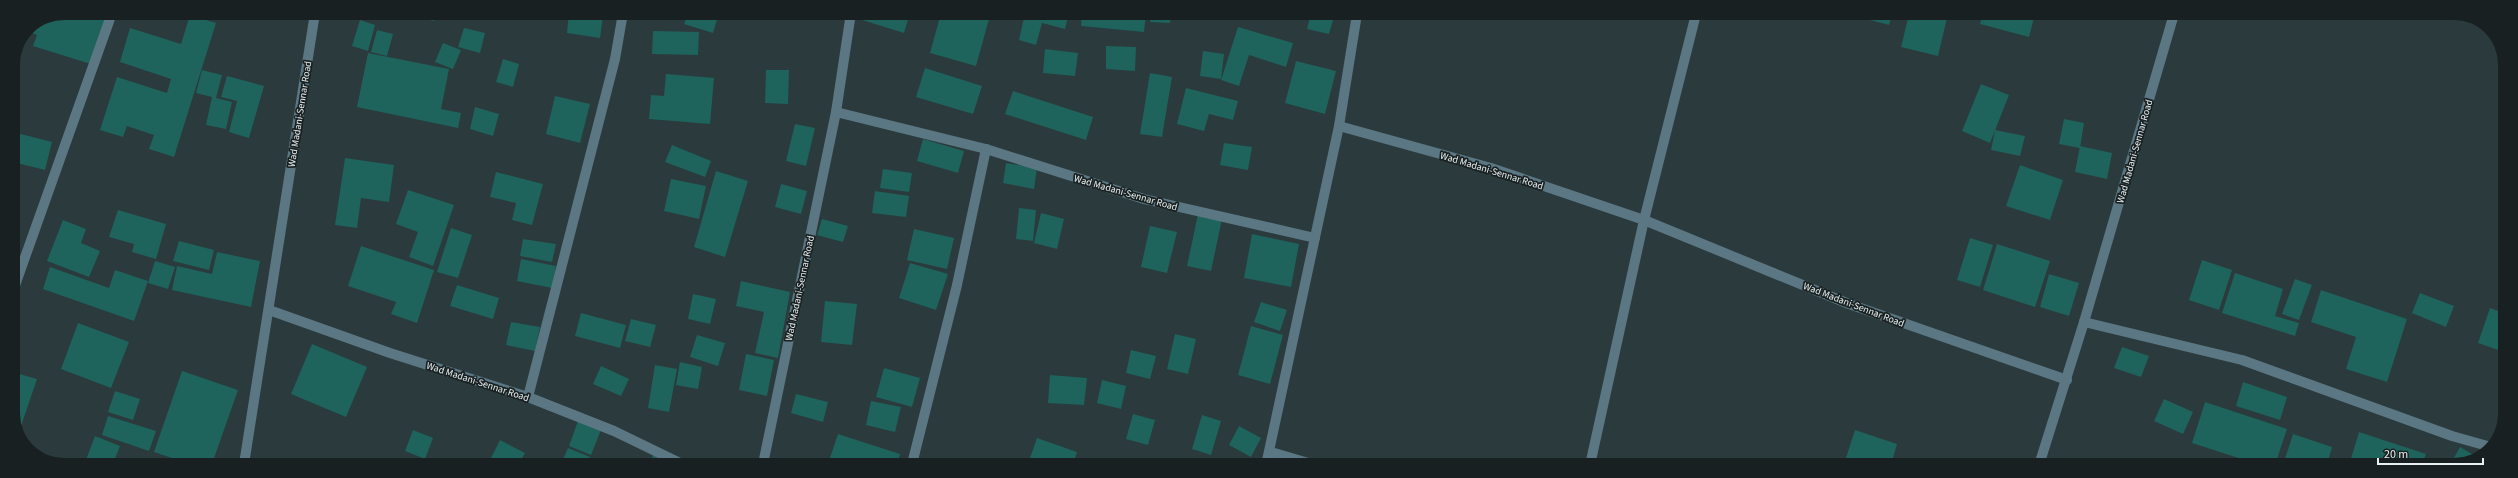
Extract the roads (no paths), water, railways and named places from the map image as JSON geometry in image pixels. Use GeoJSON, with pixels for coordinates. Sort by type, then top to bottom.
{"type":"FeatureCollection","features":[{"type":"Feature","properties":{"kind":"street"},"geometry":{"type":"LineString","coordinates":[[20,272],[110,20]]}},
{"type":"Feature","properties":{"kind":"street","name":"Wad Madani-Sennar Road"},"geometry":{"type":"LineString","coordinates":[[245,458],[314,20]]}},
{"type":"Feature","properties":{"kind":"street"},"geometry":{"type":"LineString","coordinates":[[528,397],[615,59],[622,20]]}},
{"type":"Feature","properties":{"kind":"street","name":"Wad Madani-Sennar Road"},"geometry":{"type":"LineString","coordinates":[[764,458],[836,112],[850,20]]}},
{"type":"Feature","properties":{"kind":"street"},"geometry":{"type":"LineString","coordinates":[[1268,458],[1339,126],[1356,20]]}},
{"type":"Feature","properties":{"kind":"street"},"geometry":{"type":"LineString","coordinates":[[1592,458],[1644,220],[1694,20]]}},
{"type":"Feature","properties":{"kind":"street","name":"Wad Madani-Sennar Road"},"geometry":{"type":"LineString","coordinates":[[2041,458],[2067,380],[2172,20]]}},
{"type":"Feature","properties":{"kind":"street","name":"Wad Madani-Sennar Road"},"geometry":{"type":"LineString","coordinates":[[836,112],[986,149],[1144,199],[1315,238]]}},
{"type":"Feature","properties":{"kind":"street","name":"Wad Madani-Sennar Road"},"geometry":{"type":"LineString","coordinates":[[1339,126],[1491,168],[1644,220],[1849,304],[2067,380]]}},
{"type":"Feature","properties":{"kind":"street"},"geometry":{"type":"LineString","coordinates":[[914,458],[957,285],[986,149]]}},
{"type":"Feature","properties":{"kind":"street","name":"Wad Madani-Sennar Road"},"geometry":{"type":"LineString","coordinates":[[268,310],[390,353],[528,397],[614,432],[669,458]]}},
{"type":"Feature","properties":{"kind":"street"},"geometry":{"type":"LineString","coordinates":[[2084,322],[2242,360],[2452,436],[2485,445]]}},
{"type":"Feature","properties":{"kind":"street"},"geometry":{"type":"LineString","coordinates":[[1270,452],[1291,458]]}}]}
